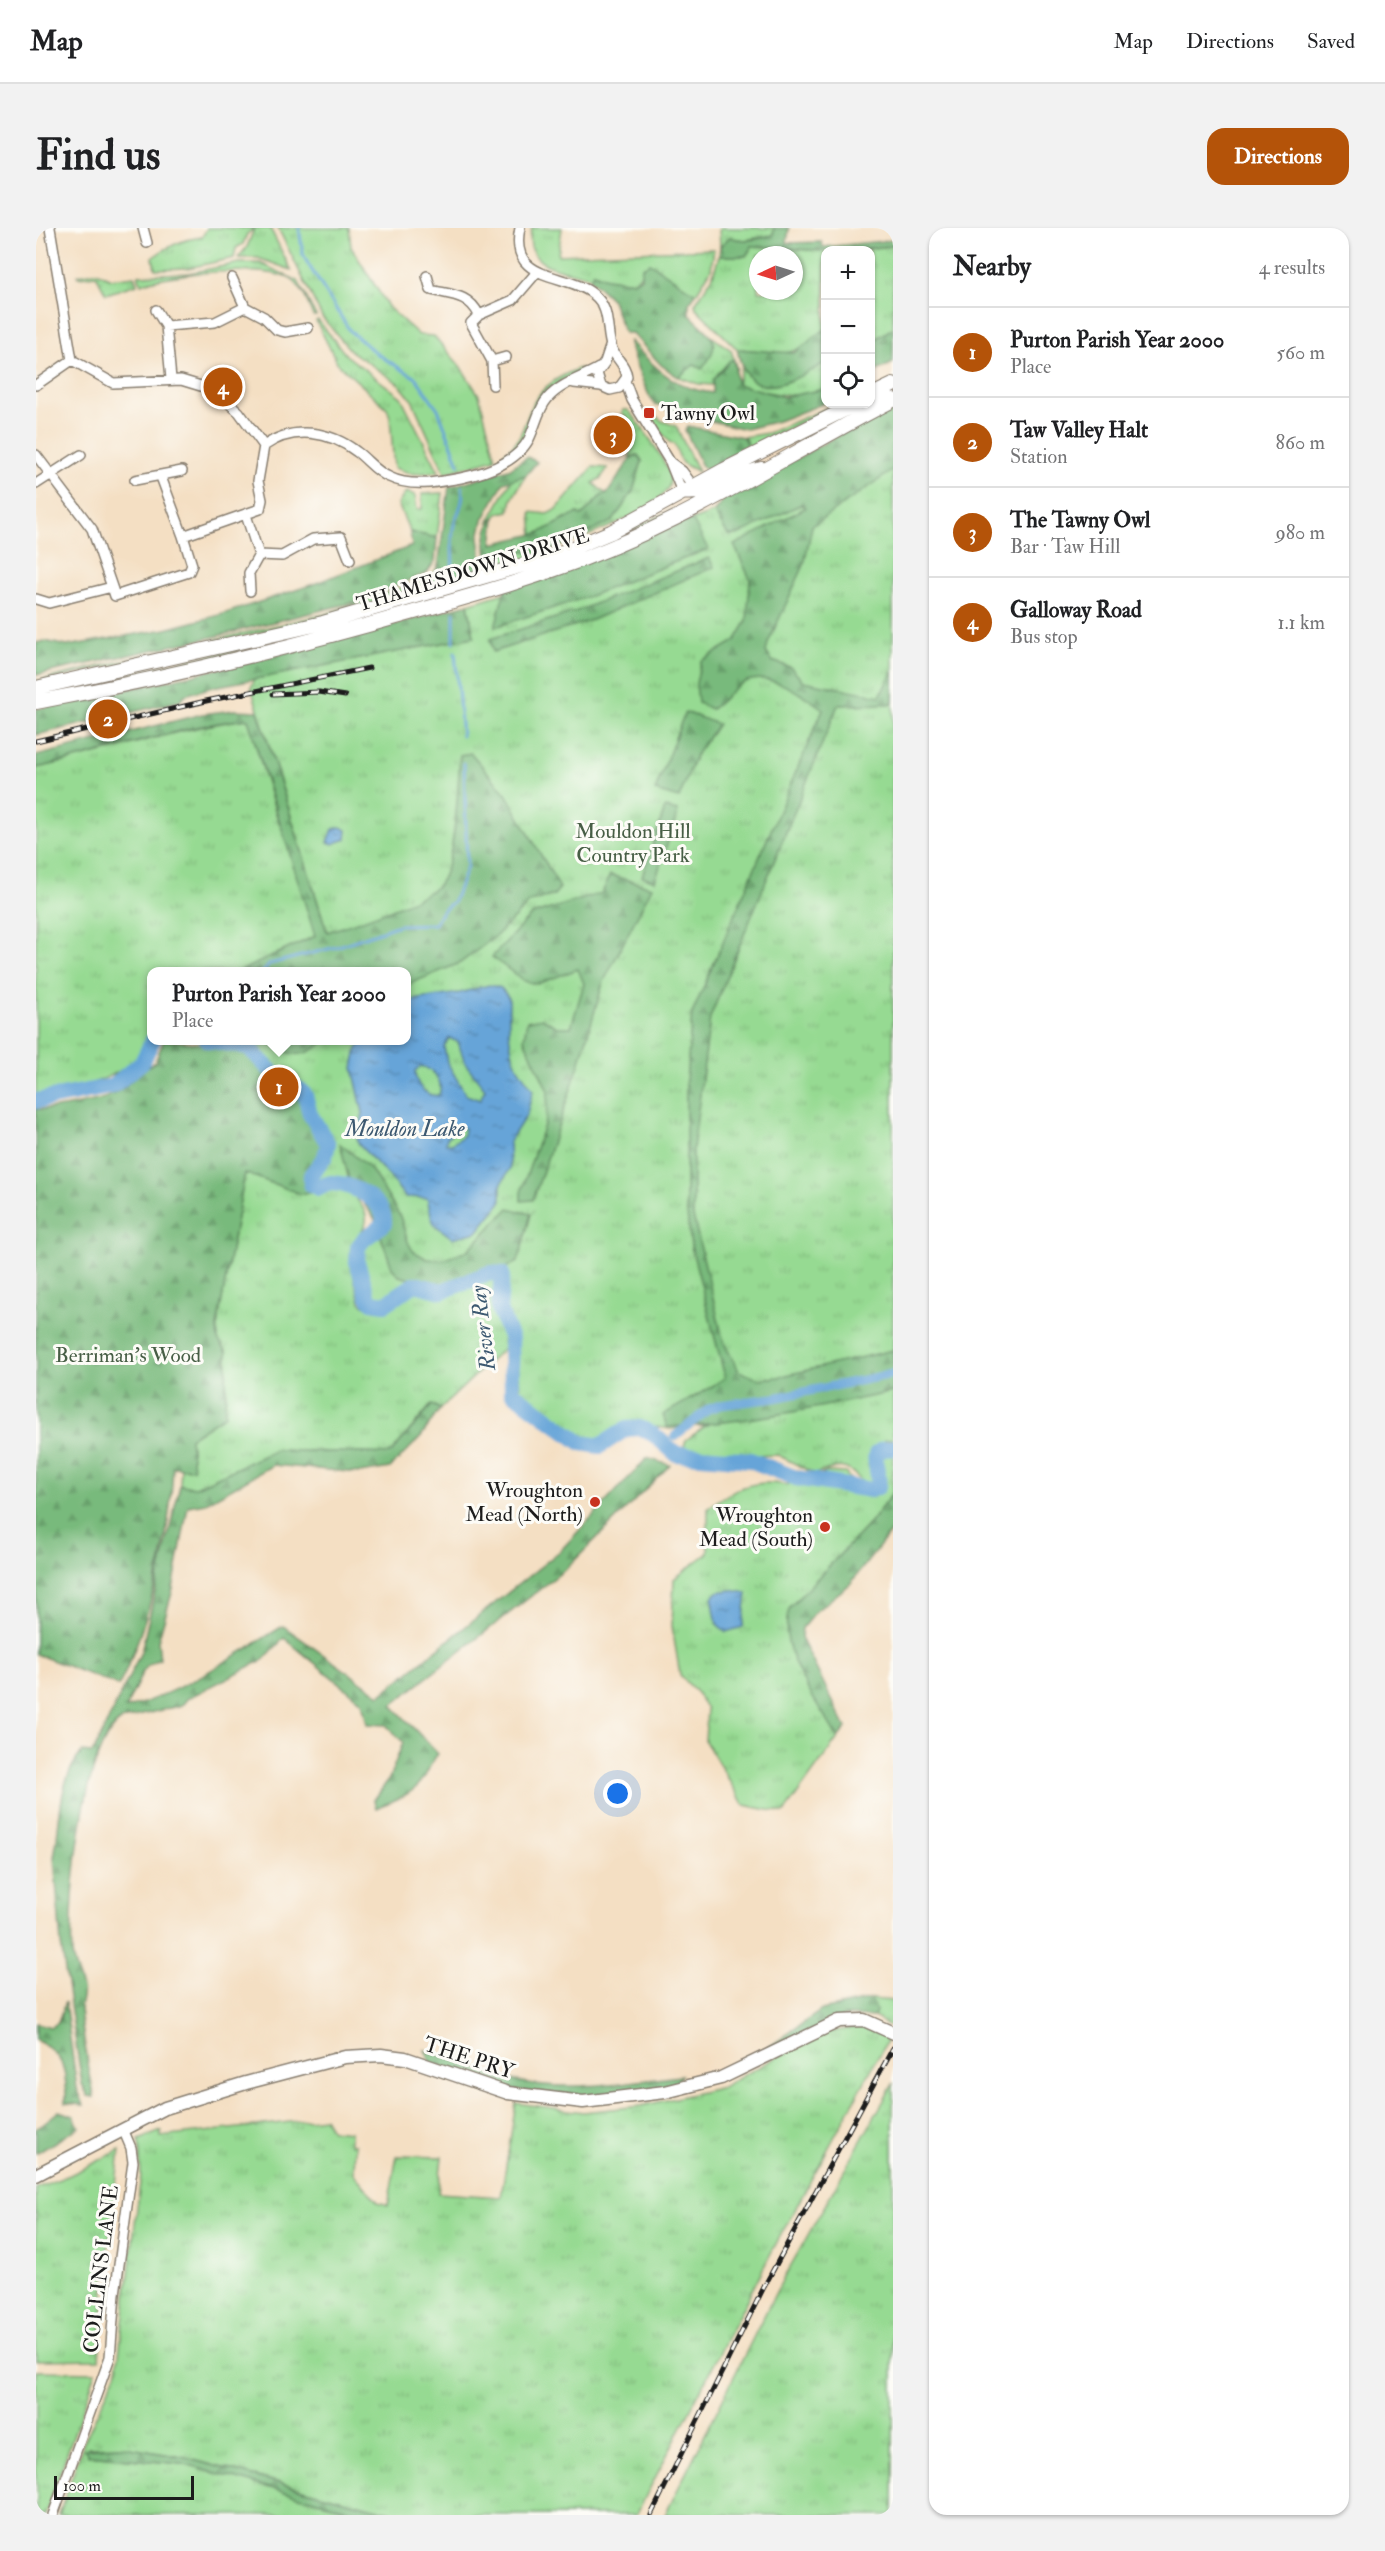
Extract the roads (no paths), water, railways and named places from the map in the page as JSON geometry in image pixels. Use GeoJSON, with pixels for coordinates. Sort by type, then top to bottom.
{"type":"FeatureCollection","features":[{"type":"Feature","properties":{"kind":"main road"},"geometry":{"type":"LineString","coordinates":[[875,394],[893,386]]}},
{"type":"Feature","properties":{"kind":"main road"},"geometry":{"type":"LineString","coordinates":[[693,498],[747,472],[772,466],[893,400]]}},
{"type":"Feature","properties":{"kind":"main road","name":"THAMESDOWN DRIVE"},"geometry":{"type":"LineString","coordinates":[[36,702],[292,645],[438,598],[606,550],[849,408]]}},
{"type":"Feature","properties":{"kind":"main road","name":"THAMESDOWN DRIVE"},"geometry":{"type":"LineString","coordinates":[[501,579],[693,498]]}},
{"type":"Feature","properties":{"kind":"main road","name":"THAMESDOWN DRIVE"},"geometry":{"type":"LineString","coordinates":[[36,688],[438,598]]}},
{"type":"Feature","properties":{"kind":"main road","name":"THE PRY"},"geometry":{"type":"LineString","coordinates":[[36,2175],[123,2129],[182,2102],[351,2056],[381,2055],[414,2060],[508,2093],[572,2101],[601,2101],[665,2092],[721,2078],[839,2020],[864,2020],[888,2030]]}},
{"type":"Feature","properties":{"kind":"street"},"geometry":{"type":"LineString","coordinates":[[50,228],[72,360]]}},
{"type":"Feature","properties":{"kind":"street"},"geometry":{"type":"LineString","coordinates":[[142,228],[147,243]]}},
{"type":"Feature","properties":{"kind":"street"},"geometry":{"type":"LineString","coordinates":[[520,228],[521,251],[528,265],[550,279],[579,285],[596,295],[607,313],[611,344],[618,362],[626,372],[625,381],[632,400],[693,498]]}},
{"type":"Feature","properties":{"kind":"street"},"geometry":{"type":"LineString","coordinates":[[493,385],[492,361],[471,325],[479,315],[513,300],[537,272]]}},
{"type":"Feature","properties":{"kind":"street"},"geometry":{"type":"LineString","coordinates":[[427,276],[431,290],[463,298],[475,306],[479,315]]}},
{"type":"Feature","properties":{"kind":"street"},"geometry":{"type":"LineString","coordinates":[[232,278],[245,307],[264,316],[280,332],[308,328]]}},
{"type":"Feature","properties":{"kind":"street"},"geometry":{"type":"LineString","coordinates":[[166,326],[215,322],[245,307]]}},
{"type":"Feature","properties":{"kind":"street"},"geometry":{"type":"LineString","coordinates":[[156,310],[166,326],[171,380]]}},
{"type":"Feature","properties":{"kind":"street"},"geometry":{"type":"LineString","coordinates":[[601,386],[597,377],[611,344]]}},
{"type":"Feature","properties":{"kind":"street"},"geometry":{"type":"LineString","coordinates":[[492,361],[506,357]]}},
{"type":"Feature","properties":{"kind":"street"},"geometry":{"type":"LineString","coordinates":[[72,360],[113,383],[189,381],[222,396],[239,412],[264,446],[258,481],[262,503],[257,511],[183,536]]}},
{"type":"Feature","properties":{"kind":"street"},"geometry":{"type":"LineString","coordinates":[[36,385],[72,360]]}},
{"type":"Feature","properties":{"kind":"street"},"geometry":{"type":"LineString","coordinates":[[574,383],[602,365],[618,362]]}},
{"type":"Feature","properties":{"kind":"street"},"geometry":{"type":"LineString","coordinates":[[264,446],[290,434],[322,435],[349,446],[373,468],[394,479],[415,483],[458,478],[497,467],[516,456],[529,440],[548,398],[565,385],[574,383],[601,386],[610,390],[616,389],[625,381]]}},
{"type":"Feature","properties":{"kind":"street"},"geometry":{"type":"LineString","coordinates":[[616,389],[632,400]]}},
{"type":"Feature","properties":{"kind":"street"},"geometry":{"type":"LineString","coordinates":[[36,455],[92,529],[115,596],[189,572],[192,562],[161,477]]}},
{"type":"Feature","properties":{"kind":"street"},"geometry":{"type":"LineString","coordinates":[[36,484],[81,455]]}},
{"type":"Feature","properties":{"kind":"street"},"geometry":{"type":"LineString","coordinates":[[135,480],[161,477],[182,471]]}},
{"type":"Feature","properties":{"kind":"street"},"geometry":{"type":"LineString","coordinates":[[246,515],[259,555],[249,573],[250,591]]}},
{"type":"Feature","properties":{"kind":"street"},"geometry":{"type":"LineString","coordinates":[[259,555],[282,556],[313,539],[341,537],[350,560]]}},
{"type":"Feature","properties":{"kind":"street"},"geometry":{"type":"LineString","coordinates":[[36,599],[50,603],[112,587]]}},
{"type":"Feature","properties":{"kind":"street","name":"COLLINS LANE"},"geometry":{"type":"LineString","coordinates":[[53,2515],[110,2357],[133,2162],[131,2148],[123,2129]]}},
{"type":"Feature","properties":{"kind":"water"},"geometry":{"type":"Polygon","coordinates":[[[340,827],[347,830],[346,839],[333,844],[328,842],[333,829],[340,827]]]}},
{"type":"Feature","properties":{"kind":"water","name":"Mouldon Lake"},"geometry":{"type":"Polygon","coordinates":[[[489,985],[501,988],[509,998],[509,1032],[514,1058],[533,1090],[527,1114],[509,1142],[510,1168],[501,1185],[501,1202],[477,1232],[452,1238],[433,1223],[427,1198],[405,1197],[357,1140],[363,1113],[353,1068],[357,1048],[361,1045],[411,1045],[411,1000],[460,993],[489,985]],[[449,1038],[444,1047],[447,1062],[466,1095],[480,1100],[485,1089],[465,1063],[458,1042],[449,1038]],[[421,1066],[415,1071],[417,1081],[426,1092],[439,1095],[440,1086],[437,1077],[430,1070],[421,1066]],[[459,1127],[447,1138],[446,1144],[452,1144],[463,1136],[464,1128],[459,1127]]]}},
{"type":"Feature","properties":{"kind":"water"},"geometry":{"type":"Polygon","coordinates":[[[731,1590],[747,1593],[743,1627],[726,1632],[717,1624],[712,1597],[717,1592],[731,1590]]]}},
{"type":"Feature","properties":{"kind":"waterway"},"geometry":{"type":"LineString","coordinates":[[299,228],[303,254],[350,331],[377,354],[416,378],[438,409],[459,464]]}},
{"type":"Feature","properties":{"kind":"waterway"},"geometry":{"type":"LineString","coordinates":[[451,578],[452,535],[461,504],[462,487]]}},
{"type":"Feature","properties":{"kind":"waterway"},"geometry":{"type":"LineString","coordinates":[[454,612],[454,642]]}},
{"type":"Feature","properties":{"kind":"waterway"},"geometry":{"type":"LineString","coordinates":[[455,652],[462,736]]}},
{"type":"Feature","properties":{"kind":"waterway"},"geometry":{"type":"LineString","coordinates":[[267,967],[270,964],[336,947],[399,925],[435,924],[442,911],[454,901],[467,867],[464,763]]}},
{"type":"Feature","properties":{"kind":"waterway","name":"River Ray"},"geometry":{"type":"LineString","coordinates":[[36,1101],[113,1086],[142,1062],[150,1045]]}},
{"type":"Feature","properties":{"kind":"waterway","name":"River Ray"},"geometry":{"type":"LineString","coordinates":[[236,1045],[248,1047],[273,1073],[305,1095],[310,1114],[328,1144],[325,1157],[311,1175],[311,1184],[319,1188],[332,1183],[340,1184],[358,1190],[380,1208],[384,1224],[364,1239],[358,1247],[357,1262],[368,1297],[372,1302],[385,1304],[415,1284],[442,1291],[490,1273],[502,1274],[499,1309],[511,1339],[512,1392],[581,1443],[600,1446],[626,1429],[640,1428],[653,1434],[676,1454],[750,1460],[796,1478],[871,1490],[878,1487],[879,1483],[875,1462],[876,1454],[883,1449],[893,1448]]}},
{"type":"Feature","properties":{"kind":"waterway"},"geometry":{"type":"LineString","coordinates":[[675,1436],[709,1409],[720,1405],[774,1398],[893,1374]]}},
{"type":"Feature","properties":{"kind":"railway"},"geometry":{"type":"LineString","coordinates":[[36,741],[206,701],[369,668]]}},
{"type":"Feature","properties":{"kind":"railway"},"geometry":{"type":"LineString","coordinates":[[273,694],[319,692],[345,696]]}},
{"type":"Feature","properties":{"kind":"railway"},"geometry":{"type":"LineString","coordinates":[[651,2515],[764,2287],[893,2048]]}},
{"type":"Feature","properties":{"kind":"place","name":"Galloway Road"},"geometry":{"type":"Point","coordinates":[223,387]}},
{"type":"Feature","properties":{"kind":"place","name":"Tawny Owl"},"geometry":{"type":"Point","coordinates":[649,413]}},
{"type":"Feature","properties":{"kind":"place","name":"The Tawny Owl"},"geometry":{"type":"Point","coordinates":[613,435]}},
{"type":"Feature","properties":{"kind":"place","name":"Taw Valley Halt"},"geometry":{"type":"Point","coordinates":[108,719]}},
{"type":"Feature","properties":{"kind":"place","name":"Purton Parish Year 2000"},"geometry":{"type":"Point","coordinates":[279,1087]}},
{"type":"Feature","properties":{"kind":"place","name":"Wroughton Mead (North)"},"geometry":{"type":"Point","coordinates":[595,1502]}},
{"type":"Feature","properties":{"kind":"place","name":"Wroughton Mead (South)"},"geometry":{"type":"Point","coordinates":[825,1527]}},
{"type":"Feature","properties":{"kind":"park label","name":"Mouldon Hill Country Park"},"geometry":{"type":"Point","coordinates":[633,843]}},
{"type":"Feature","properties":{"kind":"park label","name":"Berriman's Wood"},"geometry":{"type":"Point","coordinates":[128,1355]}}]}
